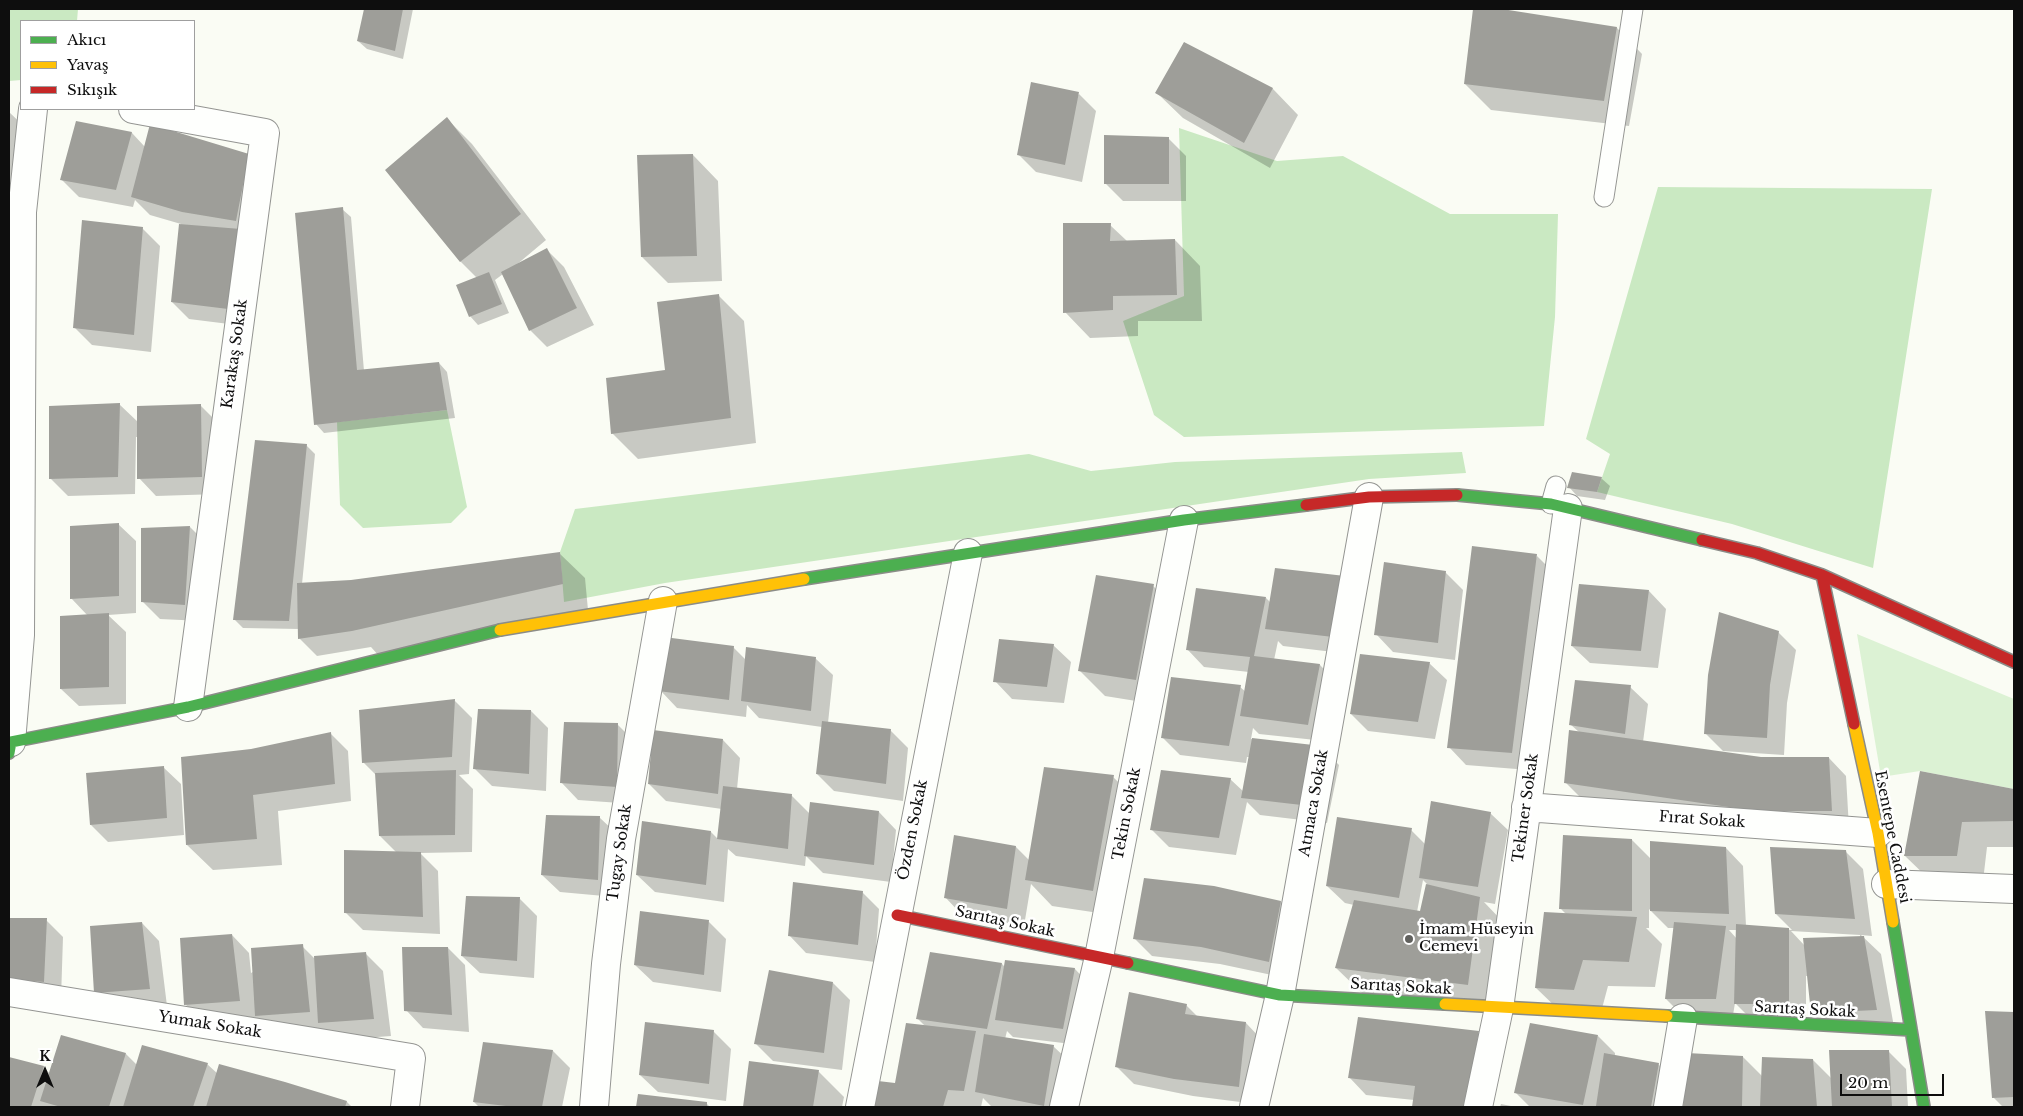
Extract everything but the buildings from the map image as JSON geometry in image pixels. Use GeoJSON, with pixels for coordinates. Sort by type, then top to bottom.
{"type":"FeatureCollection","features":[{"type":"Feature","properties":{"kind":"street"},"geometry":{"type":"LineString","coordinates":[[33,110],[15,212],[15,535],[20,635],[10,748],[188,707],[504,629],[663,601],[1184,520],[1369,497],[1450,494],[1558,500],[1758,553],[1822,575],[2014,662]]}},
{"type":"Feature","properties":{"kind":"street","name":"Karakaş Sokak"},"geometry":{"type":"LineString","coordinates":[[138,110],[265,133],[188,707]]}},
{"type":"Feature","properties":{"kind":"street","name":"Atmaca Sokak"},"geometry":{"type":"LineString","coordinates":[[1254,1107],[1280,995],[1369,497]]}},
{"type":"Feature","properties":{"kind":"street","name":"Tekiner Sokak"},"geometry":{"type":"LineString","coordinates":[[1478,1107],[1499,1008],[1526,807],[1558,500]]}},
{"type":"Feature","properties":{"kind":"street","name":"Tekin Sokak"},"geometry":{"type":"LineString","coordinates":[[1064,1107],[1099,957],[1184,520]]}},
{"type":"Feature","properties":{"kind":"street","name":"Özden Sokak"},"geometry":{"type":"LineString","coordinates":[[860,1107],[968,553]]}},
{"type":"Feature","properties":{"kind":"street","name":"Esentepe Caddesi"},"geometry":{"type":"LineString","coordinates":[[1822,575],[1878,833],[1924,1107]]}},
{"type":"Feature","properties":{"kind":"street","name":"Tugay Sokak"},"geometry":{"type":"LineString","coordinates":[[594,1107],[606,964],[620,839],[663,601]]}},
{"type":"Feature","properties":{"kind":"street","name":"Fırat Sokak"},"geometry":{"type":"LineString","coordinates":[[1526,807],[1878,833]]}},
{"type":"Feature","properties":{"kind":"street"},"geometry":{"type":"LineString","coordinates":[[1886,884],[2014,889]]}},
{"type":"Feature","properties":{"kind":"street","name":"Sarıtaş Sokak"},"geometry":{"type":"LineString","coordinates":[[897,915],[1280,995],[1911,1030]]}},
{"type":"Feature","properties":{"kind":"street","name":"Yumak Sokak"},"geometry":{"type":"LineString","coordinates":[[9,992],[411,1058],[405,1107]]}},
{"type":"Feature","properties":{"kind":"street"},"geometry":{"type":"LineString","coordinates":[[1668,1107],[1683,1018]]}},
{"type":"Feature","properties":{"kind":"lane"},"geometry":{"type":"LineString","coordinates":[[1604,197],[1632,9]]}},
{"type":"Feature","properties":{"kind":"green space"},"geometry":{"type":"Polygon","coordinates":[[[9,9],[78,9],[77,20],[20,20],[20,80],[9,81],[9,9]]]}},
{"type":"Feature","properties":{"kind":"green space"},"geometry":{"type":"Polygon","coordinates":[[[1179,128],[1277,161],[1343,156],[1450,214],[1558,214],[1555,317],[1544,426],[1184,437],[1154,415],[1123,321],[1184,296],[1179,128]]]}},
{"type":"Feature","properties":{"kind":"green space"},"geometry":{"type":"Polygon","coordinates":[[[1658,187],[1932,189],[1873,568],[1732,524],[1597,492],[1610,454],[1586,439],[1658,187]]]}},
{"type":"Feature","properties":{"kind":"green space"},"geometry":{"type":"Polygon","coordinates":[[[447,410],[467,507],[451,523],[363,528],[340,505],[337,422],[447,410]]]}},
{"type":"Feature","properties":{"kind":"green space"},"geometry":{"type":"Polygon","coordinates":[[[1462,452],[1466,473],[1369,479],[665,583],[564,602],[560,552],[575,509],[1029,454],[1091,471],[1175,462],[1462,452]]]}},
{"type":"Feature","properties":{"kind":"green space"},"geometry":{"type":"Polygon","coordinates":[[[1857,634],[2014,699],[2014,789],[1920,771],[1881,777],[1857,634]]]}},
{"type":"Feature","properties":{"kind":"traffic: fast"},"geometry":{"type":"LineString","coordinates":[[1457,495],[1551,504],[1702,540]]}},
{"type":"Feature","properties":{"kind":"traffic: fast"},"geometry":{"type":"LineString","coordinates":[[804,579],[1184,520],[1306,505]]}},
{"type":"Feature","properties":{"kind":"traffic: fast"},"geometry":{"type":"LineString","coordinates":[[9,753],[11,742],[188,707],[500,630]]}},
{"type":"Feature","properties":{"kind":"traffic: fast"},"geometry":{"type":"LineString","coordinates":[[1893,922],[1924,1107]]}},
{"type":"Feature","properties":{"kind":"traffic: fast"},"geometry":{"type":"LineString","coordinates":[[1128,963],[1280,995],[1445,1004]]}},
{"type":"Feature","properties":{"kind":"traffic: fast"},"geometry":{"type":"LineString","coordinates":[[1667,1016],[1911,1030]]}},
{"type":"Feature","properties":{"kind":"traffic: slow"},"geometry":{"type":"LineString","coordinates":[[500,630],[804,579]]}},
{"type":"Feature","properties":{"kind":"traffic: slow"},"geometry":{"type":"LineString","coordinates":[[1854,724],[1878,833],[1893,922]]}},
{"type":"Feature","properties":{"kind":"traffic: slow"},"geometry":{"type":"LineString","coordinates":[[1445,1004],[1667,1016]]}},
{"type":"Feature","properties":{"kind":"traffic: jam"},"geometry":{"type":"LineString","coordinates":[[1306,505],[1369,497],[1457,495]]}},
{"type":"Feature","properties":{"kind":"traffic: jam"},"geometry":{"type":"LineString","coordinates":[[1702,540],[1757,553],[1822,575],[2014,662]]}},
{"type":"Feature","properties":{"kind":"traffic: jam"},"geometry":{"type":"LineString","coordinates":[[1822,575],[1854,724]]}},
{"type":"Feature","properties":{"kind":"traffic: jam"},"geometry":{"type":"LineString","coordinates":[[897,915],[1128,963]]}},
{"type":"Feature","properties":{"kind":"place","name":"İmam Hüseyin Cemevi"},"geometry":{"type":"Point","coordinates":[1409,939]}}]}
